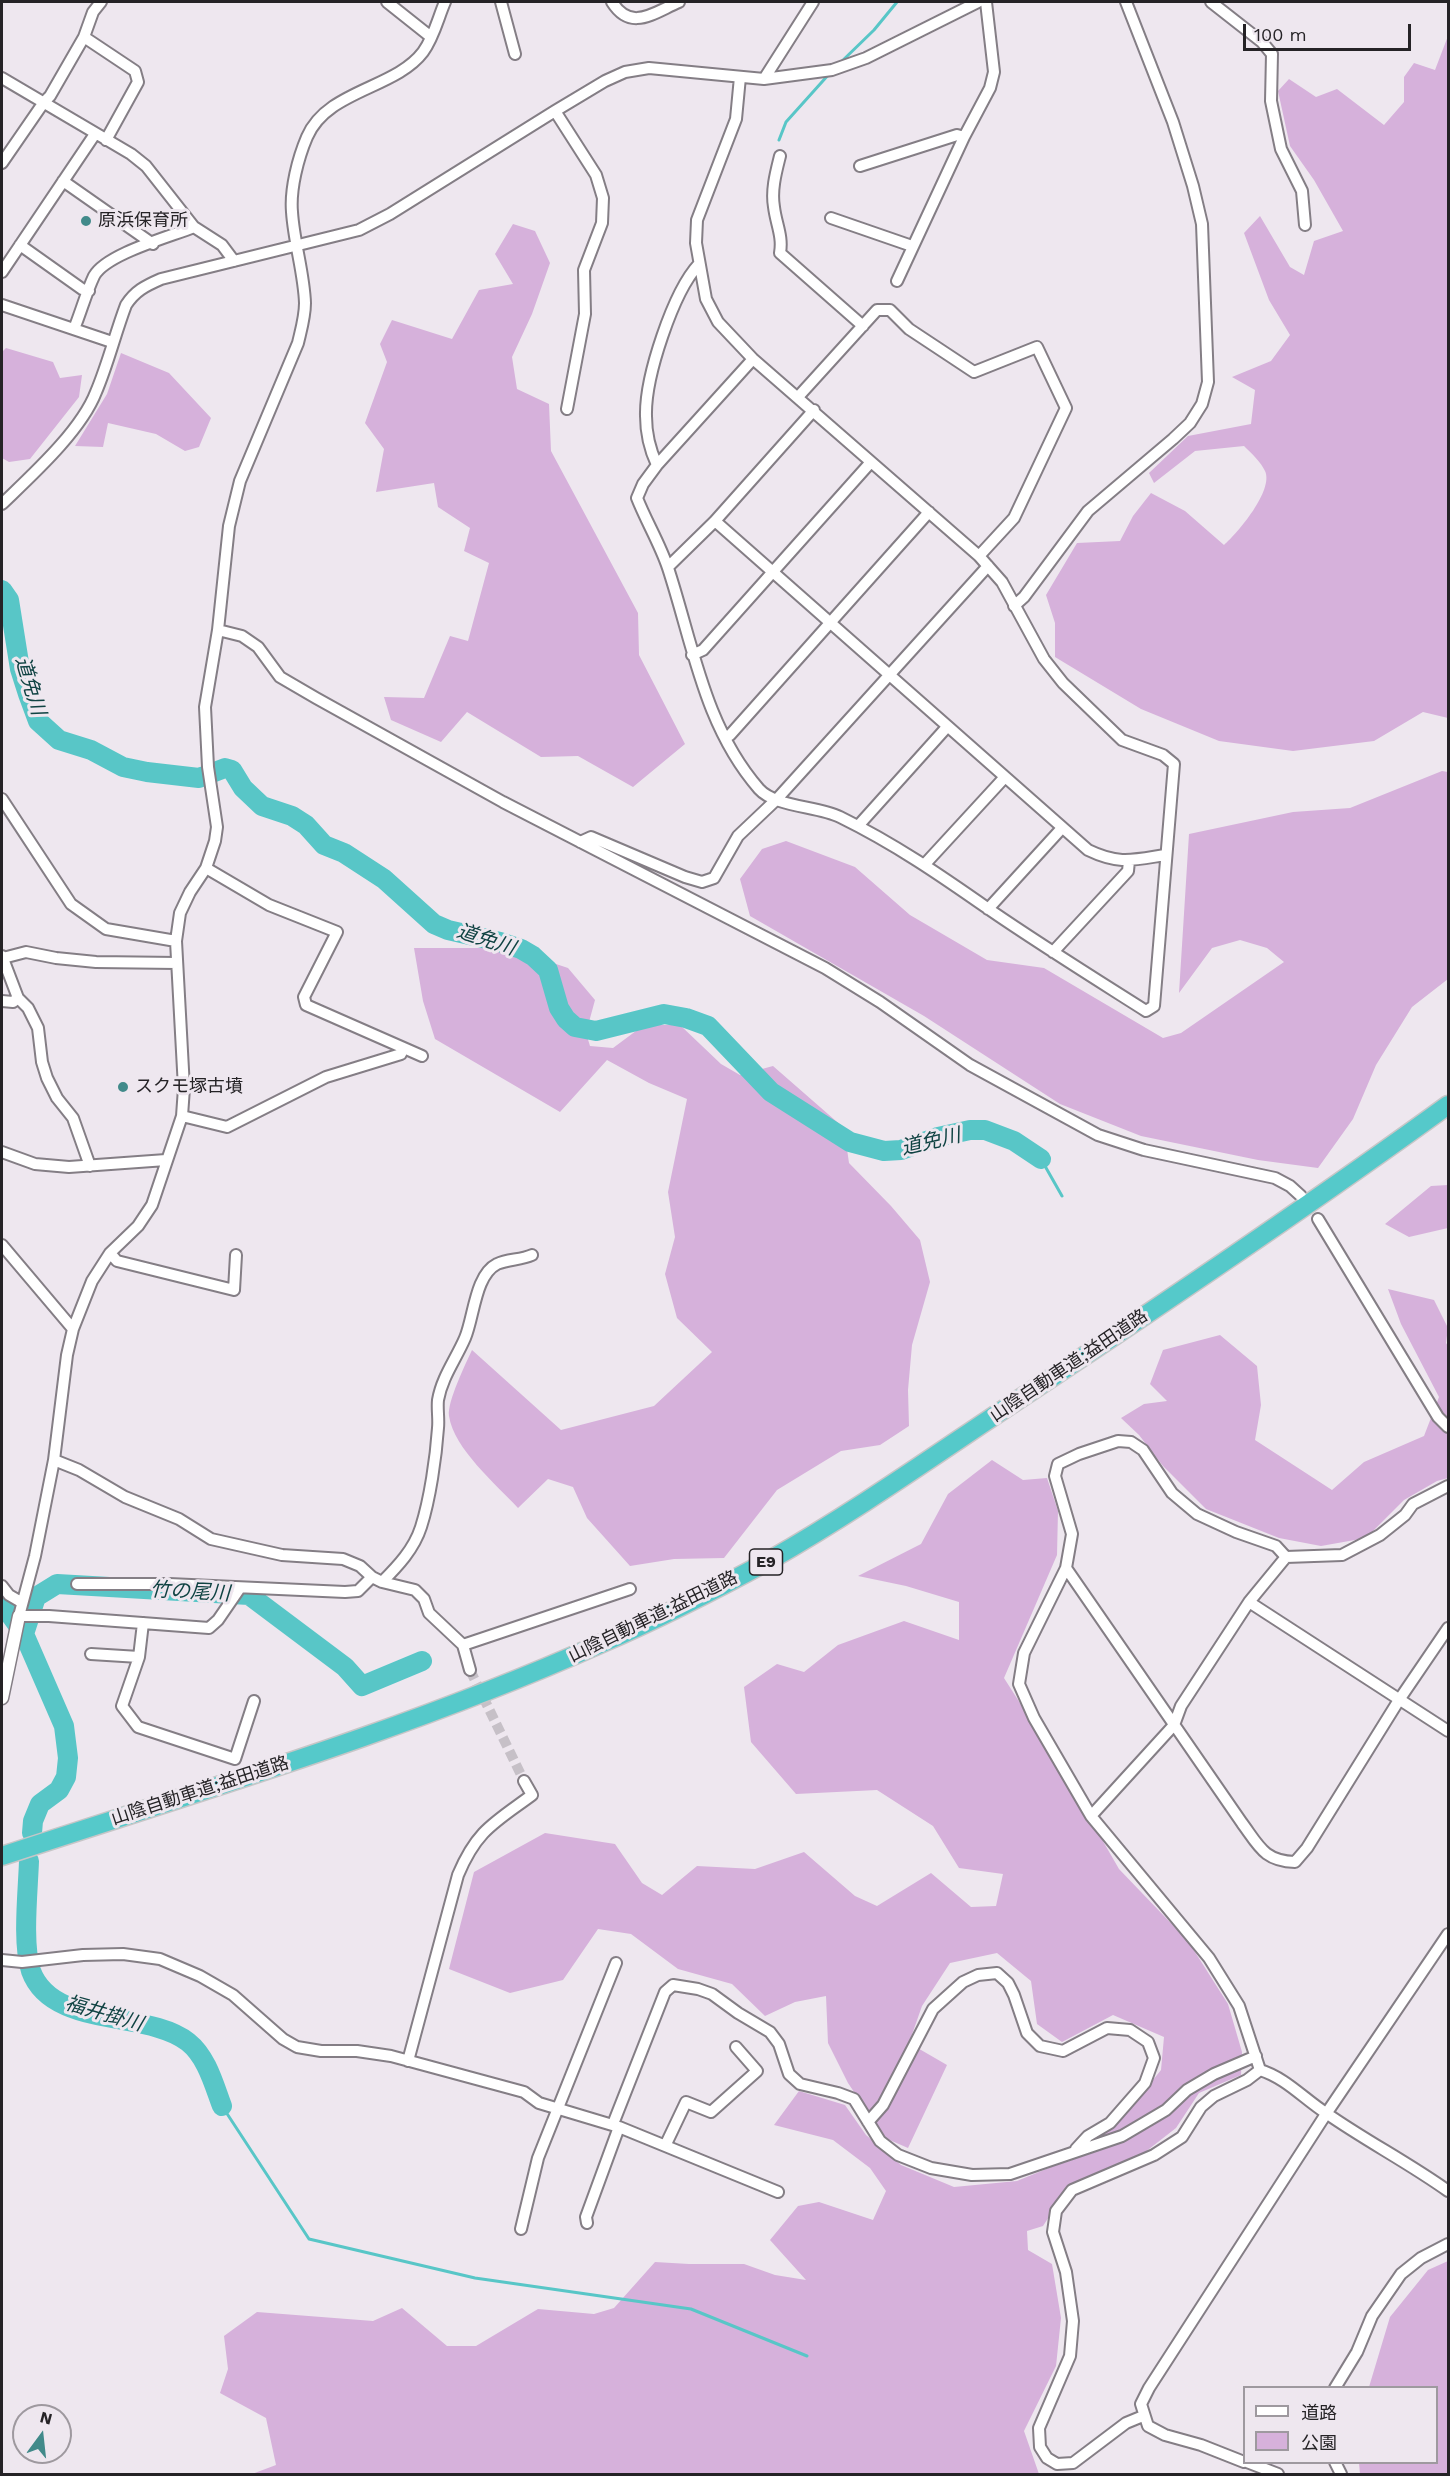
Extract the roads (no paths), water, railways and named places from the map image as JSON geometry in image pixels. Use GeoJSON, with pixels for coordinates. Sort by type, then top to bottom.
{"type":"FeatureCollection","features":[{"type":"Feature","properties":{"kind":"highway","name":"山陰自動車道;益田道路"},"geometry":{"type":"LineString","coordinates":[[2,1856],[358,1739],[497,1687],[602,1644],[770,1560],[842,1516],[1113,1337],[1323,1196],[1449,1105]]}},
{"type":"Feature","properties":{"kind":"street"},"geometry":{"type":"LineString","coordinates":[[2,163],[50,96],[84,37],[93,12],[101,2]]}},
{"type":"Feature","properties":{"kind":"street"},"geometry":{"type":"LineString","coordinates":[[387,2],[432,37]]}},
{"type":"Feature","properties":{"kind":"street"},"geometry":{"type":"LineString","coordinates":[[2,1698],[4,1665],[35,1556],[54,1460],[67,1355],[73,1329],[92,1281],[110,1253],[138,1226],[152,1205],[182,1116],[184,1088],[176,941],[180,913],[206,868],[215,842],[217,827],[208,767],[205,707],[218,630],[233,503],[298,343],[304,320],[305,302],[291,209],[298,166],[308,135],[320,116],[342,101],[410,64],[423,52],[432,37],[445,2]]}},
{"type":"Feature","properties":{"kind":"street"},"geometry":{"type":"LineString","coordinates":[[501,2],[515,54]]}},
{"type":"Feature","properties":{"kind":"street"},"geometry":{"type":"LineString","coordinates":[[612,2],[620,14],[630,19],[644,17],[679,2]]}},
{"type":"Feature","properties":{"kind":"street"},"geometry":{"type":"LineString","coordinates":[[764,79],[813,2]]}},
{"type":"Feature","properties":{"kind":"street"},"geometry":{"type":"LineString","coordinates":[[2,504],[46,460],[81,419],[96,394],[112,342],[126,305],[134,292],[161,279],[359,230],[390,214],[605,81],[625,72],[649,68],[764,79],[832,70],[866,58],[978,2]]}},
{"type":"Feature","properties":{"kind":"street"},"geometry":{"type":"LineString","coordinates":[[897,281],[964,137],[990,88],[994,72],[986,2]]}},
{"type":"Feature","properties":{"kind":"street"},"geometry":{"type":"LineString","coordinates":[[1014,606],[1024,597],[1088,511],[1190,423],[1202,404],[1208,382],[1202,224],[1173,122],[1126,2]]}},
{"type":"Feature","properties":{"kind":"street"},"geometry":{"type":"LineString","coordinates":[[1211,2],[1262,42],[1272,54],[1270,91],[1273,111],[1281,149],[1302,192],[1305,225]]}},
{"type":"Feature","properties":{"kind":"street"},"geometry":{"type":"LineString","coordinates":[[84,37],[135,71],[138,82],[106,140]]}},
{"type":"Feature","properties":{"kind":"street"},"geometry":{"type":"LineString","coordinates":[[740,77],[736,119],[697,220],[696,243],[706,299],[718,322],[753,359],[979,556],[1002,582],[1044,659],[1063,683],[1122,740],[1163,755],[1174,764],[1154,1006],[1146,1011],[988,909],[925,864],[831,812],[777,799],[761,792],[746,773],[712,713],[692,655],[668,567],[637,498],[643,484],[657,465],[753,359]]}},
{"type":"Feature","properties":{"kind":"street"},"geometry":{"type":"LineString","coordinates":[[2,78],[131,154],[146,166],[194,227],[222,245],[234,261]]}},
{"type":"Feature","properties":{"kind":"street"},"geometry":{"type":"LineString","coordinates":[[555,111],[596,175],[603,198],[602,223],[584,270],[585,314],[567,409]]}},
{"type":"Feature","properties":{"kind":"street"},"geometry":{"type":"LineString","coordinates":[[2,272],[95,134]]}},
{"type":"Feature","properties":{"kind":"street"},"geometry":{"type":"LineString","coordinates":[[860,166],[957,135],[964,137]]}},
{"type":"Feature","properties":{"kind":"street"},"geometry":{"type":"LineString","coordinates":[[780,156],[774,182],[774,207],[782,242],[780,254],[863,326]]}},
{"type":"Feature","properties":{"kind":"street"},"geometry":{"type":"LineString","coordinates":[[63,181],[153,244]]}},
{"type":"Feature","properties":{"kind":"street"},"geometry":{"type":"LineString","coordinates":[[831,218],[912,246]]}},
{"type":"Feature","properties":{"kind":"street"},"geometry":{"type":"LineString","coordinates":[[74,329],[95,275],[103,264],[120,254],[153,244],[194,227]]}},
{"type":"Feature","properties":{"kind":"street"},"geometry":{"type":"LineString","coordinates":[[20,245],[81,289],[89,291]]}},
{"type":"Feature","properties":{"kind":"street"},"geometry":{"type":"LineString","coordinates":[[657,465],[651,451],[646,415],[651,378],[667,323],[688,276],[699,264]]}},
{"type":"Feature","properties":{"kind":"street"},"geometry":{"type":"LineString","coordinates":[[2,305],[112,342]]}},
{"type":"Feature","properties":{"kind":"street"},"geometry":{"type":"LineString","coordinates":[[798,397],[877,310],[890,310],[909,329],[974,372],[1036,347],[1066,408],[1014,518],[979,556]]}},
{"type":"Feature","properties":{"kind":"street"},"geometry":{"type":"LineString","coordinates":[[668,567],[715,521],[814,410]]}},
{"type":"Feature","properties":{"kind":"street"},"geometry":{"type":"LineString","coordinates":[[692,655],[703,650],[871,462]]}},
{"type":"Feature","properties":{"kind":"street"},"geometry":{"type":"LineString","coordinates":[[725,737],[929,512]]}},
{"type":"Feature","properties":{"kind":"street"},"geometry":{"type":"LineString","coordinates":[[715,521],[1088,850],[1108,860],[1129,861],[1165,855]]}},
{"type":"Feature","properties":{"kind":"street"},"geometry":{"type":"LineString","coordinates":[[580,842],[591,837],[686,877],[702,882],[714,878],[738,836],[777,799],[988,566]]}},
{"type":"Feature","properties":{"kind":"street"},"geometry":{"type":"LineString","coordinates":[[218,630],[242,636],[258,647],[280,677],[503,802],[825,968],[880,1002],[970,1065],[1098,1135],[1144,1150],[1275,1178],[1290,1186],[1301,1196]]}},
{"type":"Feature","properties":{"kind":"street"},"geometry":{"type":"LineString","coordinates":[[858,826],[947,727]]}},
{"type":"Feature","properties":{"kind":"street"},"geometry":{"type":"LineString","coordinates":[[925,864],[1005,777]]}},
{"type":"Feature","properties":{"kind":"street"},"geometry":{"type":"LineString","coordinates":[[2,799],[71,904],[106,929],[176,941]]}},
{"type":"Feature","properties":{"kind":"street"},"geometry":{"type":"LineString","coordinates":[[988,909],[1062,828]]}},
{"type":"Feature","properties":{"kind":"street"},"geometry":{"type":"LineString","coordinates":[[1053,952],[1128,871],[1129,861]]}},
{"type":"Feature","properties":{"kind":"street"},"geometry":{"type":"LineString","coordinates":[[206,868],[269,905],[337,932],[304,997],[306,1005],[422,1056]]}},
{"type":"Feature","properties":{"kind":"street"},"geometry":{"type":"LineString","coordinates":[[90,1166],[73,1118],[57,1098],[47,1078],[42,1062],[38,1028],[28,1008],[18,998],[2,957],[26,952],[96,962],[177,963]]}},
{"type":"Feature","properties":{"kind":"street"},"geometry":{"type":"LineString","coordinates":[[2,1001],[13,1002],[18,998]]}},
{"type":"Feature","properties":{"kind":"street"},"geometry":{"type":"LineString","coordinates":[[182,1116],[227,1127],[326,1077],[401,1054],[403,1048]]}},
{"type":"Feature","properties":{"kind":"street"},"geometry":{"type":"LineString","coordinates":[[2,1152],[35,1164],[69,1167],[166,1160]]}},
{"type":"Feature","properties":{"kind":"street"},"geometry":{"type":"LineString","coordinates":[[1318,1219],[1438,1417],[1449,1427]]}},
{"type":"Feature","properties":{"kind":"street"},"geometry":{"type":"LineString","coordinates":[[2,1245],[73,1329]]}},
{"type":"Feature","properties":{"kind":"street"},"geometry":{"type":"LineString","coordinates":[[110,1253],[117,1261],[234,1290],[236,1255]]}},
{"type":"Feature","properties":{"kind":"street"},"geometry":{"type":"LineString","coordinates":[[77,1584],[345,1592],[358,1591],[377,1580],[414,1544],[422,1526],[438,1427],[438,1401],[447,1372],[465,1338],[478,1292],[486,1275],[497,1264],[525,1259],[532,1255]]}},
{"type":"Feature","properties":{"kind":"street"},"geometry":{"type":"LineString","coordinates":[[1260,2070],[1239,2006],[1209,1958],[1091,1816],[1034,1718],[1018,1684],[1024,1653],[1066,1568],[1072,1534],[1055,1476],[1058,1464],[1079,1454],[1118,1442],[1131,1442],[1143,1450],[1172,1493],[1197,1514],[1276,1546],[1286,1557]]}},
{"type":"Feature","properties":{"kind":"street"},"geometry":{"type":"LineString","coordinates":[[54,1460],[79,1470],[125,1497],[179,1519],[211,1539],[282,1555],[343,1559],[360,1566],[377,1580],[415,1590],[424,1599],[429,1613],[463,1645],[470,1671]]}},
{"type":"Feature","properties":{"kind":"street"},"geometry":{"type":"LineString","coordinates":[[1091,1816],[1174,1725],[1181,1706],[1249,1602],[1286,1557],[1342,1555],[1380,1535],[1405,1515],[1413,1504],[1449,1486]]}},
{"type":"Feature","properties":{"kind":"street"},"geometry":{"type":"LineString","coordinates":[[1066,1568],[1264,1853],[1280,1862],[1295,1862],[1307,1848],[1398,1700],[1449,1628]]}},
{"type":"Feature","properties":{"kind":"street"},"geometry":{"type":"LineString","coordinates":[[2,1586],[21,1602]]}},
{"type":"Feature","properties":{"kind":"street"},"geometry":{"type":"LineString","coordinates":[[19,1616],[49,1616],[209,1628],[218,1620],[240,1588]]}},
{"type":"Feature","properties":{"kind":"street"},"geometry":{"type":"LineString","coordinates":[[463,1645],[630,1589]]}},
{"type":"Feature","properties":{"kind":"street"},"geometry":{"type":"LineString","coordinates":[[1249,1602],[1449,1731]]}},
{"type":"Feature","properties":{"kind":"street"},"geometry":{"type":"LineString","coordinates":[[143,1623],[139,1657],[123,1706],[138,1726],[235,1759],[254,1701]]}},
{"type":"Feature","properties":{"kind":"street"},"geometry":{"type":"LineString","coordinates":[[91,1654],[139,1657]]}},
{"type":"Feature","properties":{"kind":"street"},"geometry":{"type":"LineString","coordinates":[[408,2061],[458,1875],[467,1853],[484,1830],[532,1795],[524,1781]]}},
{"type":"Feature","properties":{"kind":"street"},"geometry":{"type":"LineString","coordinates":[[1243,2461],[1201,2445],[1165,2435],[1148,2426],[1141,2404],[1149,2388],[1326,2114],[1449,1934]]}},
{"type":"Feature","properties":{"kind":"street"},"geometry":{"type":"LineString","coordinates":[[2,1960],[22,1962],[83,1955],[123,1954],[160,1959],[200,1976],[233,1995],[283,2039],[297,2047],[321,2051],[357,2051],[408,2061],[524,2092],[539,2103],[666,2144],[778,2192]]}},
{"type":"Feature","properties":{"kind":"street"},"geometry":{"type":"LineString","coordinates":[[521,2229],[538,2158],[616,1963]]}},
{"type":"Feature","properties":{"kind":"street"},"geometry":{"type":"LineString","coordinates":[[868,2122],[883,2105],[933,2009],[963,1982],[978,1975],[997,1973],[1011,1989],[1027,2033],[1040,2046],[1063,2051],[1107,2028],[1130,2030],[1148,2042],[1154,2058],[1145,2083],[1110,2122],[1088,2136],[1074,2151]]}},
{"type":"Feature","properties":{"kind":"street"},"geometry":{"type":"LineString","coordinates":[[587,2223],[586,2217],[616,2126],[665,1992],[673,1985],[698,1989],[712,1995],[770,2032],[779,2044],[789,2074],[800,2084],[854,2099],[880,2141],[898,2155],[931,2168],[972,2175],[1010,2174],[1122,2136],[1166,2110],[1187,2090],[1215,2074],[1256,2056]]}},
{"type":"Feature","properties":{"kind":"street"},"geometry":{"type":"LineString","coordinates":[[666,2144],[686,2102],[711,2112],[758,2071],[736,2047]]}},
{"type":"Feature","properties":{"kind":"street"},"geometry":{"type":"LineString","coordinates":[[1260,2070],[1274,2074],[1326,2114],[1449,2191]]}},
{"type":"Feature","properties":{"kind":"street"},"geometry":{"type":"LineString","coordinates":[[1143,2416],[1126,2423],[1073,2463],[1057,2464],[1047,2458],[1040,2446],[1039,2428],[1070,2356],[1073,2321],[1066,2272],[1053,2232],[1056,2211],[1072,2190],[1154,2155],[1182,2137],[1201,2107],[1214,2096],[1247,2080],[1260,2070]]}},
{"type":"Feature","properties":{"kind":"street"},"geometry":{"type":"LineString","coordinates":[[1336,2386],[1357,2352],[1372,2316],[1401,2274],[1421,2258],[1449,2244]]}},
{"type":"Feature","properties":{"kind":"street"},"geometry":{"type":"LineString","coordinates":[[1251,2464],[1278,2475]]}},
{"type":"Feature","properties":{"kind":"waterway"},"geometry":{"type":"LineString","coordinates":[[839,64],[874,30],[897,2]]}},
{"type":"Feature","properties":{"kind":"waterway"},"geometry":{"type":"LineString","coordinates":[[779,140],[786,122],[830,73]]}},
{"type":"Feature","properties":{"kind":"waterway","name":"道免川"},"geometry":{"type":"LineString","coordinates":[[2,590],[9,600],[20,669],[38,721],[59,740],[91,750],[123,767],[147,772],[199,778],[225,768],[232,770],[243,788],[262,806],[292,816],[306,825],[324,845],[344,853],[384,879],[434,924],[448,930],[500,942],[533,956],[548,970],[559,1008],[575,1027],[596,1031],[664,1014],[686,1018],[708,1026],[771,1092],[850,1142],[884,1151],[901,1150],[938,1137],[970,1130],[985,1130],[1014,1141],[1041,1159]]}},
{"type":"Feature","properties":{"kind":"waterway"},"geometry":{"type":"LineString","coordinates":[[1041,1159],[1062,1196]]}},
{"type":"Feature","properties":{"kind":"waterway","name":"竹の尾川"},"geometry":{"type":"LineString","coordinates":[[24,1634],[36,1597],[57,1584],[249,1595],[345,1667],[362,1686],[422,1661]]}},
{"type":"Feature","properties":{"kind":"waterway","name":"福井掛川"},"geometry":{"type":"LineString","coordinates":[[2,1603],[24,1634],[64,1726],[68,1758],[66,1777],[59,1790],[40,1804],[33,1821],[32,1833]]}},
{"type":"Feature","properties":{"kind":"waterway","name":"福井掛川"},"geometry":{"type":"LineString","coordinates":[[29,1861],[26,1917],[28,1960],[31,1971],[42,1989],[59,2002],[79,2011],[150,2026],[171,2032],[188,2042],[205,2063],[222,2106]]}},
{"type":"Feature","properties":{"kind":"waterway"},"geometry":{"type":"LineString","coordinates":[[222,2106],[309,2239],[475,2278],[691,2309],[807,2356]]}},
{"type":"Feature","properties":{"kind":"tunnel"},"geometry":{"type":"LineString","coordinates":[[470,1670],[524,1781]]}},
{"type":"Feature","properties":{"kind":"place","name":"原浜保育所"},"geometry":{"type":"Point","coordinates":[86,221]}},
{"type":"Feature","properties":{"kind":"place","name":"スクモ塚古墳"},"geometry":{"type":"Point","coordinates":[123,1087]}}]}
